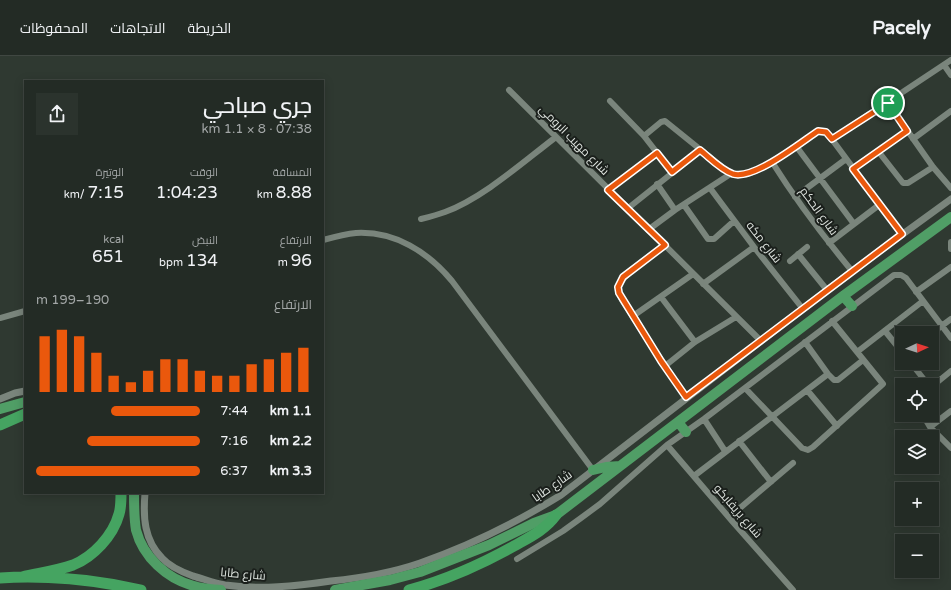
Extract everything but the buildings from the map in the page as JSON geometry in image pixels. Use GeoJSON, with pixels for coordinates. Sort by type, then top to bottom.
{"type":"FeatureCollection","features":[{"type":"Feature","properties":{"kind":"highway"},"geometry":{"type":"LineString","coordinates":[[409,590],[456,574],[494,557],[545,527],[556,515],[620,466],[843,296],[951,217]]}},
{"type":"Feature","properties":{"kind":"highway"},"geometry":{"type":"LineString","coordinates":[[843,296],[852,306]]}},
{"type":"Feature","properties":{"kind":"highway"},"geometry":{"type":"LineString","coordinates":[[0,409],[24,402]]}},
{"type":"Feature","properties":{"kind":"highway"},"geometry":{"type":"LineString","coordinates":[[0,425],[24,414]]}},
{"type":"Feature","properties":{"kind":"highway"},"geometry":{"type":"LineString","coordinates":[[678,422],[686,432]]}},
{"type":"Feature","properties":{"kind":"highway"},"geometry":{"type":"LineString","coordinates":[[593,470],[620,466]]}},
{"type":"Feature","properties":{"kind":"highway"},"geometry":{"type":"LineString","coordinates":[[22,577],[60,569],[74,564],[90,555],[100,546],[112,530],[119,514],[121,494]]}},
{"type":"Feature","properties":{"kind":"highway"},"geometry":{"type":"LineString","coordinates":[[134,494],[134,518],[136,531],[141,544],[158,566],[181,582],[194,586],[221,590]]}},
{"type":"Feature","properties":{"kind":"highway"},"geometry":{"type":"LineString","coordinates":[[334,590],[390,580],[420,572],[489,545],[534,523],[556,515]]}},
{"type":"Feature","properties":{"kind":"highway"},"geometry":{"type":"LineString","coordinates":[[0,578],[22,577],[101,582],[141,590]]}},
{"type":"Feature","properties":{"kind":"street"},"geometry":{"type":"LineString","coordinates":[[830,137],[888,103],[951,60]]}},
{"type":"Feature","properties":{"kind":"street"},"geometry":{"type":"LineString","coordinates":[[944,65],[951,75]]}},
{"type":"Feature","properties":{"kind":"street","name":"شارع مهيب الرومي"},"geometry":{"type":"LineString","coordinates":[[508,90],[761,341]]}},
{"type":"Feature","properties":{"kind":"street"},"geometry":{"type":"LineString","coordinates":[[610,101],[644,136],[672,172]]}},
{"type":"Feature","properties":{"kind":"street"},"geometry":{"type":"LineString","coordinates":[[888,103],[933,167],[951,188]]}},
{"type":"Feature","properties":{"kind":"street"},"geometry":{"type":"LineString","coordinates":[[913,139],[951,111]]}},
{"type":"Feature","properties":{"kind":"street"},"geometry":{"type":"LineString","coordinates":[[644,136],[661,122],[665,121],[700,150],[732,173],[742,175],[772,162],[818,131],[824,131],[902,234]]}},
{"type":"Feature","properties":{"kind":"street"},"geometry":{"type":"LineString","coordinates":[[853,169],[907,131]]}},
{"type":"Feature","properties":{"kind":"street"},"geometry":{"type":"LineString","coordinates":[[421,219],[444,213],[473,198],[556,137]]}},
{"type":"Feature","properties":{"kind":"street"},"geometry":{"type":"LineString","coordinates":[[796,146],[819,179],[854,224]]}},
{"type":"Feature","properties":{"kind":"street"},"geometry":{"type":"LineString","coordinates":[[627,208],[700,150]]}},
{"type":"Feature","properties":{"kind":"street"},"geometry":{"type":"LineString","coordinates":[[878,151],[902,183],[908,183],[933,167]]}},
{"type":"Feature","properties":{"kind":"street"},"geometry":{"type":"LineString","coordinates":[[608,190],[657,153]]}},
{"type":"Feature","properties":{"kind":"street"},"geometry":{"type":"LineString","coordinates":[[794,197],[846,159]]}},
{"type":"Feature","properties":{"kind":"street","name":"شارع الحكم"},"geometry":{"type":"LineString","coordinates":[[772,162],[794,197],[852,271]]}},
{"type":"Feature","properties":{"kind":"street"},"geometry":{"type":"LineString","coordinates":[[648,230],[675,210],[732,173]]}},
{"type":"Feature","properties":{"kind":"street"},"geometry":{"type":"LineString","coordinates":[[657,184],[675,210]]}},
{"type":"Feature","properties":{"kind":"street","name":"شارع مكه"},"geometry":{"type":"LineString","coordinates":[[710,188],[803,309]]}},
{"type":"Feature","properties":{"kind":"street","name":"شارع طابا"},"geometry":{"type":"LineString","coordinates":[[145,494],[143,509],[144,524],[154,548],[162,558],[172,566],[184,572],[224,585],[293,588],[363,577],[418,564],[486,537],[524,518],[561,495],[686,397],[852,271],[951,199]]}},
{"type":"Feature","properties":{"kind":"street"},"geometry":{"type":"LineString","coordinates":[[684,205],[708,239],[714,239],[734,221]]}},
{"type":"Feature","properties":{"kind":"street"},"geometry":{"type":"LineString","coordinates":[[829,243],[879,205]]}},
{"type":"Feature","properties":{"kind":"street"},"geometry":{"type":"LineString","coordinates":[[324,240],[356,233],[383,235],[410,245],[433,260],[452,281],[593,470]]}},
{"type":"Feature","properties":{"kind":"street"},"geometry":{"type":"LineString","coordinates":[[951,242],[951,249]]}},
{"type":"Feature","properties":{"kind":"street"},"geometry":{"type":"LineString","coordinates":[[665,245],[623,277],[620,283],[619,293],[686,397]]}},
{"type":"Feature","properties":{"kind":"street"},"geometry":{"type":"LineString","coordinates":[[703,284],[754,247]]}},
{"type":"Feature","properties":{"kind":"street"},"geometry":{"type":"LineString","coordinates":[[790,260],[807,247]]}},
{"type":"Feature","properties":{"kind":"street"},"geometry":{"type":"LineString","coordinates":[[798,254],[827,290]]}},
{"type":"Feature","properties":{"kind":"street"},"geometry":{"type":"LineString","coordinates":[[916,292],[951,267]]}},
{"type":"Feature","properties":{"kind":"street"},"geometry":{"type":"LineString","coordinates":[[633,316],[693,274]]}},
{"type":"Feature","properties":{"kind":"street"},"geometry":{"type":"LineString","coordinates":[[518,559],[563,531],[587,513],[667,445],[704,419],[894,275],[901,275],[906,278],[951,338]]}},
{"type":"Feature","properties":{"kind":"street"},"geometry":{"type":"LineString","coordinates":[[661,297],[696,342]]}},
{"type":"Feature","properties":{"kind":"street"},"geometry":{"type":"LineString","coordinates":[[857,352],[923,301]]}},
{"type":"Feature","properties":{"kind":"street"},"geometry":{"type":"LineString","coordinates":[[0,318],[24,311]]}},
{"type":"Feature","properties":{"kind":"street"},"geometry":{"type":"LineString","coordinates":[[665,366],[696,342],[736,317]]}},
{"type":"Feature","properties":{"kind":"street"},"geometry":{"type":"LineString","coordinates":[[939,328],[951,319]]}},
{"type":"Feature","properties":{"kind":"street"},"geometry":{"type":"LineString","coordinates":[[745,388],[804,450],[813,448],[883,384],[832,321]]}},
{"type":"Feature","properties":{"kind":"street"},"geometry":{"type":"LineString","coordinates":[[885,330],[895,343]]}},
{"type":"Feature","properties":{"kind":"street"},"geometry":{"type":"LineString","coordinates":[[805,342],[832,379],[838,380],[863,360]]}},
{"type":"Feature","properties":{"kind":"street"},"geometry":{"type":"LineString","coordinates":[[917,370],[926,382],[930,384],[935,384],[951,371]]}},
{"type":"Feature","properties":{"kind":"street"},"geometry":{"type":"LineString","coordinates":[[694,476],[828,374]]}},
{"type":"Feature","properties":{"kind":"street"},"geometry":{"type":"LineString","coordinates":[[807,390],[837,426]]}},
{"type":"Feature","properties":{"kind":"street"},"geometry":{"type":"LineString","coordinates":[[0,399],[24,391]]}},
{"type":"Feature","properties":{"kind":"street"},"geometry":{"type":"LineString","coordinates":[[930,427],[951,411]]}},
{"type":"Feature","properties":{"kind":"street"},"geometry":{"type":"LineString","coordinates":[[704,419],[725,452]]}},
{"type":"Feature","properties":{"kind":"street"},"geometry":{"type":"LineString","coordinates":[[927,422],[930,427],[951,448]]}},
{"type":"Feature","properties":{"kind":"street"},"geometry":{"type":"LineString","coordinates":[[739,441],[771,482]]}},
{"type":"Feature","properties":{"kind":"street","name":"شارع بريفابكو"},"geometry":{"type":"LineString","coordinates":[[667,445],[793,590]]}},
{"type":"Feature","properties":{"kind":"street"},"geometry":{"type":"LineString","coordinates":[[740,508],[793,463]]}},
{"type":"Feature","properties":{"kind":"route"},"geometry":{"type":"LineString","coordinates":[[888,103],[907,131],[853,169],[902,234],[686,397],[622,300],[618,287],[623,277],[665,245],[608,190],[657,153],[672,172],[700,150],[727,171],[742,175],[747,174],[772,162],[818,131],[826,132],[832,139],[888,103]]}}]}
